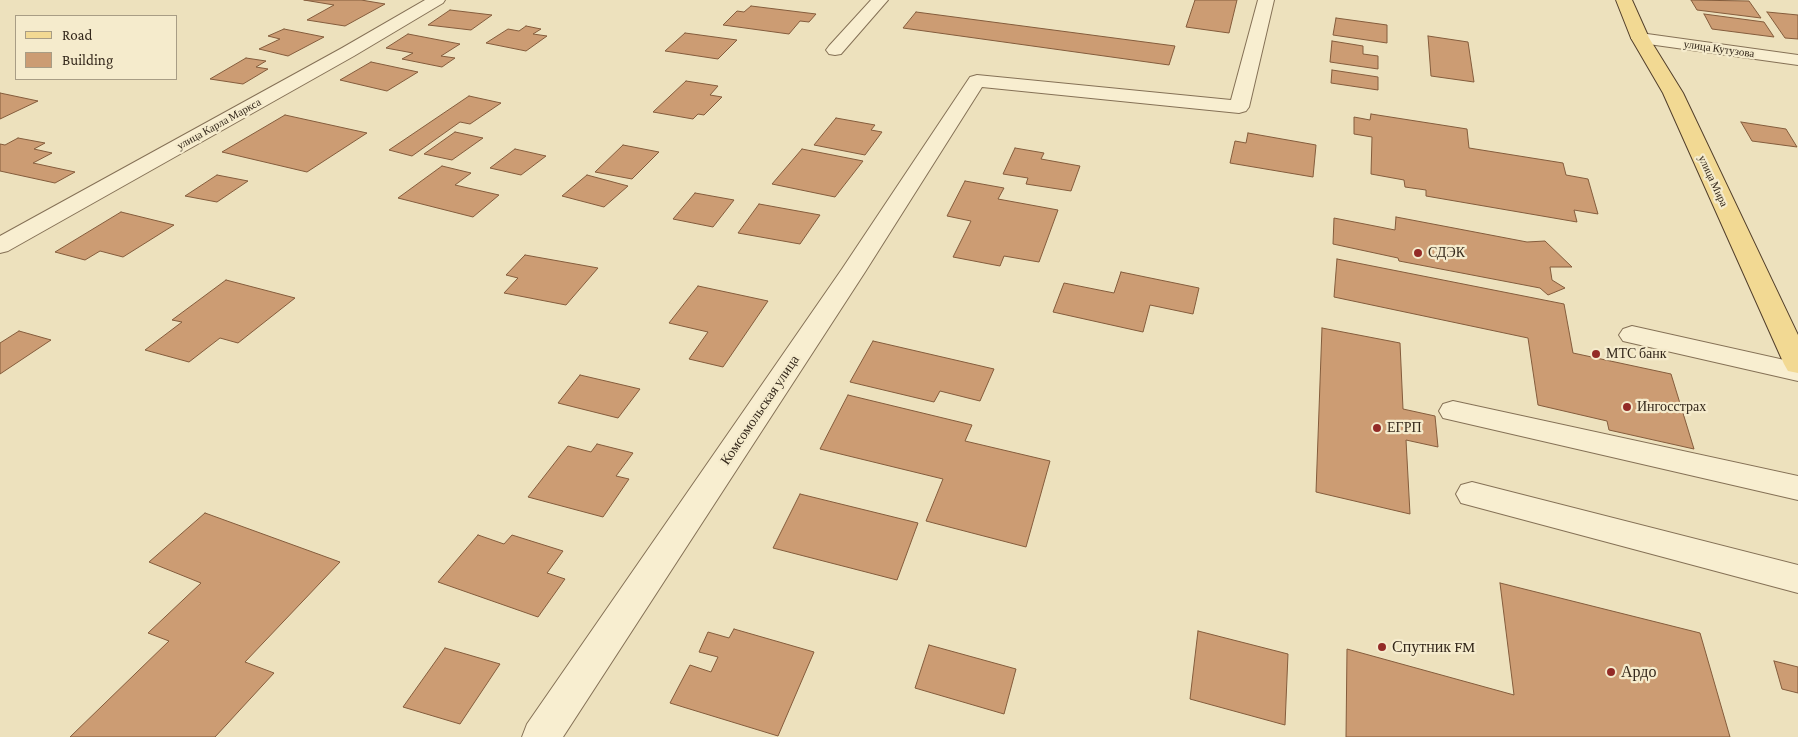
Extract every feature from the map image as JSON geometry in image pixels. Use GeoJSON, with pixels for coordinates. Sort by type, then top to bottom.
{"type":"FeatureCollection","features":[{"type":"Feature","properties":{"kind":"main road","name":"улица Мира"},"geometry":{"type":"LineString","coordinates":[[1624,0],[1640,38],[1673,93],[1798,364]]}},
{"type":"Feature","properties":{"kind":"street","name":"улица Карла Маркса"},"geometry":{"type":"LineString","coordinates":[[0,246],[348,52],[437,0]]}},
{"type":"Feature","properties":{"kind":"street"},"geometry":{"type":"LineString","coordinates":[[835,50],[880,0]]}},
{"type":"Feature","properties":{"kind":"street","name":"Комсомольская улица"},"geometry":{"type":"LineString","coordinates":[[541,737],[848,280],[977,81],[1239,107],[1266,0]]}},
{"type":"Feature","properties":{"kind":"street","name":"улица Кутузова"},"geometry":{"type":"LineString","coordinates":[[1640,38],[1792,59]]}},
{"type":"Feature","properties":{"kind":"street"},"geometry":{"type":"LineString","coordinates":[[1792,59],[1798,77]]}},
{"type":"Feature","properties":{"kind":"street"},"geometry":{"type":"LineString","coordinates":[[1632,335],[1798,372]]}},
{"type":"Feature","properties":{"kind":"street"},"geometry":{"type":"LineString","coordinates":[[1453,411],[1798,488]]}},
{"type":"Feature","properties":{"kind":"street"},"geometry":{"type":"LineString","coordinates":[[1472,494],[1798,579]]}},
{"type":"Feature","properties":{"kind":"building"},"geometry":{"type":"Polygon","coordinates":[[[304,0],[361,0],[385,4],[345,26],[307,20],[334,5],[304,0]]]}},
{"type":"Feature","properties":{"kind":"building"},"geometry":{"type":"Polygon","coordinates":[[[1195,0],[1237,0],[1229,33],[1186,27],[1195,0]]]}},
{"type":"Feature","properties":{"kind":"building"},"geometry":{"type":"Polygon","coordinates":[[[1691,0],[1749,1],[1761,18],[1697,10],[1691,0]]]}},
{"type":"Feature","properties":{"kind":"building"},"geometry":{"type":"Polygon","coordinates":[[[751,6],[816,14],[809,22],[800,21],[789,34],[723,25],[737,11],[744,12],[751,6]]]}},
{"type":"Feature","properties":{"kind":"building"},"geometry":{"type":"Polygon","coordinates":[[[450,10],[492,15],[471,30],[428,25],[450,10]]]}},
{"type":"Feature","properties":{"kind":"building"},"geometry":{"type":"Polygon","coordinates":[[[916,12],[1175,46],[1169,65],[903,28],[916,12]]]}},
{"type":"Feature","properties":{"kind":"building"},"geometry":{"type":"Polygon","coordinates":[[[1767,12],[1798,15],[1798,39],[1785,38],[1767,12]]]}},
{"type":"Feature","properties":{"kind":"building"},"geometry":{"type":"Polygon","coordinates":[[[1704,14],[1764,22],[1774,37],[1712,29],[1704,14]]]}},
{"type":"Feature","properties":{"kind":"building"},"geometry":{"type":"Polygon","coordinates":[[[1336,18],[1387,25],[1387,43],[1333,35],[1336,18]]]}},
{"type":"Feature","properties":{"kind":"building"},"geometry":{"type":"Polygon","coordinates":[[[526,26],[541,29],[533,34],[547,36],[526,51],[486,43],[508,29],[519,31],[526,26]]]}},
{"type":"Feature","properties":{"kind":"building"},"geometry":{"type":"Polygon","coordinates":[[[284,29],[324,37],[288,56],[259,49],[280,39],[268,36],[284,29]]]}},
{"type":"Feature","properties":{"kind":"building"},"geometry":{"type":"Polygon","coordinates":[[[685,33],[737,40],[718,59],[665,51],[685,33]]]}},
{"type":"Feature","properties":{"kind":"building"},"geometry":{"type":"Polygon","coordinates":[[[408,34],[460,44],[441,56],[455,58],[442,67],[402,59],[413,53],[386,48],[408,34]]]}},
{"type":"Feature","properties":{"kind":"building"},"geometry":{"type":"Polygon","coordinates":[[[1428,36],[1468,42],[1474,82],[1431,76],[1428,36]]]}},
{"type":"Feature","properties":{"kind":"building"},"geometry":{"type":"Polygon","coordinates":[[[1332,41],[1363,46],[1363,54],[1378,56],[1378,69],[1330,62],[1332,41]]]}},
{"type":"Feature","properties":{"kind":"building"},"geometry":{"type":"Polygon","coordinates":[[[246,58],[266,61],[256,67],[268,69],[243,84],[210,79],[246,58]]]}},
{"type":"Feature","properties":{"kind":"building"},"geometry":{"type":"Polygon","coordinates":[[[371,62],[418,72],[387,91],[340,80],[371,62]]]}},
{"type":"Feature","properties":{"kind":"building"},"geometry":{"type":"Polygon","coordinates":[[[1332,70],[1378,77],[1378,90],[1331,83],[1332,70]]]}},
{"type":"Feature","properties":{"kind":"building"},"geometry":{"type":"Polygon","coordinates":[[[686,81],[718,86],[710,95],[722,97],[704,115],[698,114],[693,119],[653,112],[686,81]]]}},
{"type":"Feature","properties":{"kind":"building"},"geometry":{"type":"Polygon","coordinates":[[[0,93],[38,101],[0,119],[0,93]]]}},
{"type":"Feature","properties":{"kind":"building"},"geometry":{"type":"Polygon","coordinates":[[[469,96],[501,103],[470,124],[460,122],[412,156],[389,150],[469,96]]]}},
{"type":"Feature","properties":{"kind":"building"},"geometry":{"type":"Polygon","coordinates":[[[1371,114],[1467,129],[1469,148],[1563,163],[1566,175],[1588,179],[1598,214],[1574,210],[1577,222],[1426,196],[1426,190],[1405,187],[1404,180],[1371,174],[1372,137],[1354,134],[1354,117],[1370,120],[1371,114]]]}},
{"type":"Feature","properties":{"kind":"building"},"geometry":{"type":"Polygon","coordinates":[[[285,115],[367,133],[307,172],[222,152],[285,115]]]}},
{"type":"Feature","properties":{"kind":"building"},"geometry":{"type":"Polygon","coordinates":[[[836,118],[875,125],[871,130],[882,132],[865,155],[814,145],[836,118]]]}},
{"type":"Feature","properties":{"kind":"building"},"geometry":{"type":"Polygon","coordinates":[[[1741,122],[1786,129],[1797,147],[1752,141],[1741,122]]]}},
{"type":"Feature","properties":{"kind":"building"},"geometry":{"type":"Polygon","coordinates":[[[455,132],[483,138],[452,160],[424,154],[455,132]]]}},
{"type":"Feature","properties":{"kind":"building"},"geometry":{"type":"Polygon","coordinates":[[[1248,133],[1316,145],[1313,177],[1230,163],[1235,141],[1246,143],[1248,133]]]}},
{"type":"Feature","properties":{"kind":"building"},"geometry":{"type":"Polygon","coordinates":[[[18,138],[45,143],[34,149],[52,153],[33,163],[75,172],[55,183],[0,171],[0,144],[5,145],[18,138]]]}},
{"type":"Feature","properties":{"kind":"building"},"geometry":{"type":"Polygon","coordinates":[[[623,145],[659,152],[632,179],[595,172],[623,145]]]}},
{"type":"Feature","properties":{"kind":"building"},"geometry":{"type":"Polygon","coordinates":[[[1015,148],[1044,153],[1041,159],[1080,166],[1071,191],[1026,184],[1028,178],[1003,174],[1015,148]]]}},
{"type":"Feature","properties":{"kind":"building"},"geometry":{"type":"Polygon","coordinates":[[[515,149],[546,156],[521,175],[490,168],[515,149]]]}},
{"type":"Feature","properties":{"kind":"building"},"geometry":{"type":"Polygon","coordinates":[[[802,149],[863,161],[835,197],[772,184],[802,149]]]}},
{"type":"Feature","properties":{"kind":"building"},"geometry":{"type":"Polygon","coordinates":[[[442,166],[471,173],[455,185],[499,195],[473,217],[398,198],[442,166]]]}},
{"type":"Feature","properties":{"kind":"building"},"geometry":{"type":"Polygon","coordinates":[[[217,175],[248,181],[217,202],[185,196],[217,175]]]}},
{"type":"Feature","properties":{"kind":"building"},"geometry":{"type":"Polygon","coordinates":[[[587,175],[628,186],[604,207],[562,196],[587,175]]]}},
{"type":"Feature","properties":{"kind":"building"},"geometry":{"type":"Polygon","coordinates":[[[965,181],[1004,188],[998,199],[1058,210],[1039,262],[1004,256],[1000,266],[953,257],[971,221],[947,216],[965,181]]]}},
{"type":"Feature","properties":{"kind":"building"},"geometry":{"type":"Polygon","coordinates":[[[695,193],[734,200],[713,227],[673,219],[695,193]]]}},
{"type":"Feature","properties":{"kind":"building"},"geometry":{"type":"Polygon","coordinates":[[[759,204],[820,215],[800,244],[738,233],[759,204]]]}},
{"type":"Feature","properties":{"kind":"building"},"geometry":{"type":"Polygon","coordinates":[[[121,212],[174,225],[123,257],[100,251],[85,260],[55,252],[121,212]]]}},
{"type":"Feature","properties":{"kind":"building"},"geometry":{"type":"Polygon","coordinates":[[[1396,217],[1527,242],[1545,241],[1572,267],[1550,267],[1552,280],[1565,288],[1548,295],[1540,288],[1399,261],[1398,258],[1333,244],[1334,218],[1395,230],[1396,217]]]}},
{"type":"Feature","properties":{"kind":"building"},"geometry":{"type":"Polygon","coordinates":[[[525,255],[598,268],[566,305],[504,293],[518,278],[506,275],[525,255]]]}},
{"type":"Feature","properties":{"kind":"building"},"geometry":{"type":"Polygon","coordinates":[[[1337,259],[1564,304],[1573,353],[1671,374],[1694,449],[1609,430],[1607,421],[1538,405],[1528,338],[1334,297],[1337,259]]]}},
{"type":"Feature","properties":{"kind":"building"},"geometry":{"type":"Polygon","coordinates":[[[1121,272],[1199,288],[1193,314],[1150,305],[1143,332],[1053,312],[1064,283],[1114,293],[1121,272]]]}},
{"type":"Feature","properties":{"kind":"building"},"geometry":{"type":"Polygon","coordinates":[[[226,280],[295,298],[238,343],[220,338],[189,362],[145,350],[182,322],[172,320],[226,280]]]}},
{"type":"Feature","properties":{"kind":"building"},"geometry":{"type":"Polygon","coordinates":[[[698,286],[768,301],[723,367],[689,359],[708,332],[669,323],[698,286]]]}},
{"type":"Feature","properties":{"kind":"building","name":"ЕГРП"},"geometry":{"type":"Polygon","coordinates":[[[1322,328],[1400,343],[1403,409],[1435,416],[1438,447],[1406,440],[1410,514],[1316,492],[1322,328]]]}},
{"type":"Feature","properties":{"kind":"building"},"geometry":{"type":"Polygon","coordinates":[[[19,331],[51,340],[0,374],[0,343],[19,331]]]}},
{"type":"Feature","properties":{"kind":"building"},"geometry":{"type":"Polygon","coordinates":[[[873,341],[994,369],[980,401],[940,391],[934,402],[850,382],[873,341]]]}},
{"type":"Feature","properties":{"kind":"building"},"geometry":{"type":"Polygon","coordinates":[[[580,375],[640,389],[618,418],[558,403],[580,375]]]}},
{"type":"Feature","properties":{"kind":"building"},"geometry":{"type":"Polygon","coordinates":[[[848,395],[972,425],[965,441],[1050,461],[1026,547],[926,521],[943,479],[820,449],[848,395]]]}},
{"type":"Feature","properties":{"kind":"building"},"geometry":{"type":"Polygon","coordinates":[[[597,444],[633,453],[616,476],[629,479],[603,517],[528,497],[568,446],[591,452],[597,444]]]}},
{"type":"Feature","properties":{"kind":"building"},"geometry":{"type":"Polygon","coordinates":[[[800,494],[918,523],[897,580],[773,548],[800,494]]]}},
{"type":"Feature","properties":{"kind":"building"},"geometry":{"type":"Polygon","coordinates":[[[205,513],[340,562],[245,662],[274,673],[215,737],[70,737],[169,641],[148,633],[201,583],[149,562],[205,513]]]}},
{"type":"Feature","properties":{"kind":"building"},"geometry":{"type":"Polygon","coordinates":[[[478,535],[504,544],[512,535],[563,551],[547,573],[565,579],[538,617],[438,582],[478,535]]]}},
{"type":"Feature","properties":{"kind":"building","name":"Ардо"},"geometry":{"type":"Polygon","coordinates":[[[1500,583],[1700,633],[1730,737],[1346,737],[1347,649],[1514,695],[1500,583]]]}},
{"type":"Feature","properties":{"kind":"building"},"geometry":{"type":"Polygon","coordinates":[[[734,629],[814,652],[778,736],[670,703],[690,665],[711,672],[718,657],[699,652],[708,632],[729,638],[734,629]]]}},
{"type":"Feature","properties":{"kind":"building"},"geometry":{"type":"Polygon","coordinates":[[[1198,631],[1288,654],[1285,725],[1190,699],[1198,631]]]}},
{"type":"Feature","properties":{"kind":"building"},"geometry":{"type":"Polygon","coordinates":[[[929,645],[1016,669],[1004,714],[915,688],[929,645]]]}},
{"type":"Feature","properties":{"kind":"building"},"geometry":{"type":"Polygon","coordinates":[[[445,648],[500,664],[460,724],[403,707],[445,648]]]}},
{"type":"Feature","properties":{"kind":"building"},"geometry":{"type":"Polygon","coordinates":[[[1774,661],[1798,667],[1798,693],[1782,689],[1774,661]]]}},
{"type":"Feature","properties":{"kind":"place","name":"СДЭК"},"geometry":{"type":"Point","coordinates":[1418,253]}},
{"type":"Feature","properties":{"kind":"place","name":"МТС банк"},"geometry":{"type":"Point","coordinates":[1596,354]}},
{"type":"Feature","properties":{"kind":"place","name":"Ингосстрах"},"geometry":{"type":"Point","coordinates":[1627,407]}},
{"type":"Feature","properties":{"kind":"place","name":"ЕГРП"},"geometry":{"type":"Point","coordinates":[1377,428]}},
{"type":"Feature","properties":{"kind":"place","name":"Спутник FM"},"geometry":{"type":"Point","coordinates":[1382,647]}},
{"type":"Feature","properties":{"kind":"place","name":"Ардо"},"geometry":{"type":"Point","coordinates":[1611,672]}}]}
